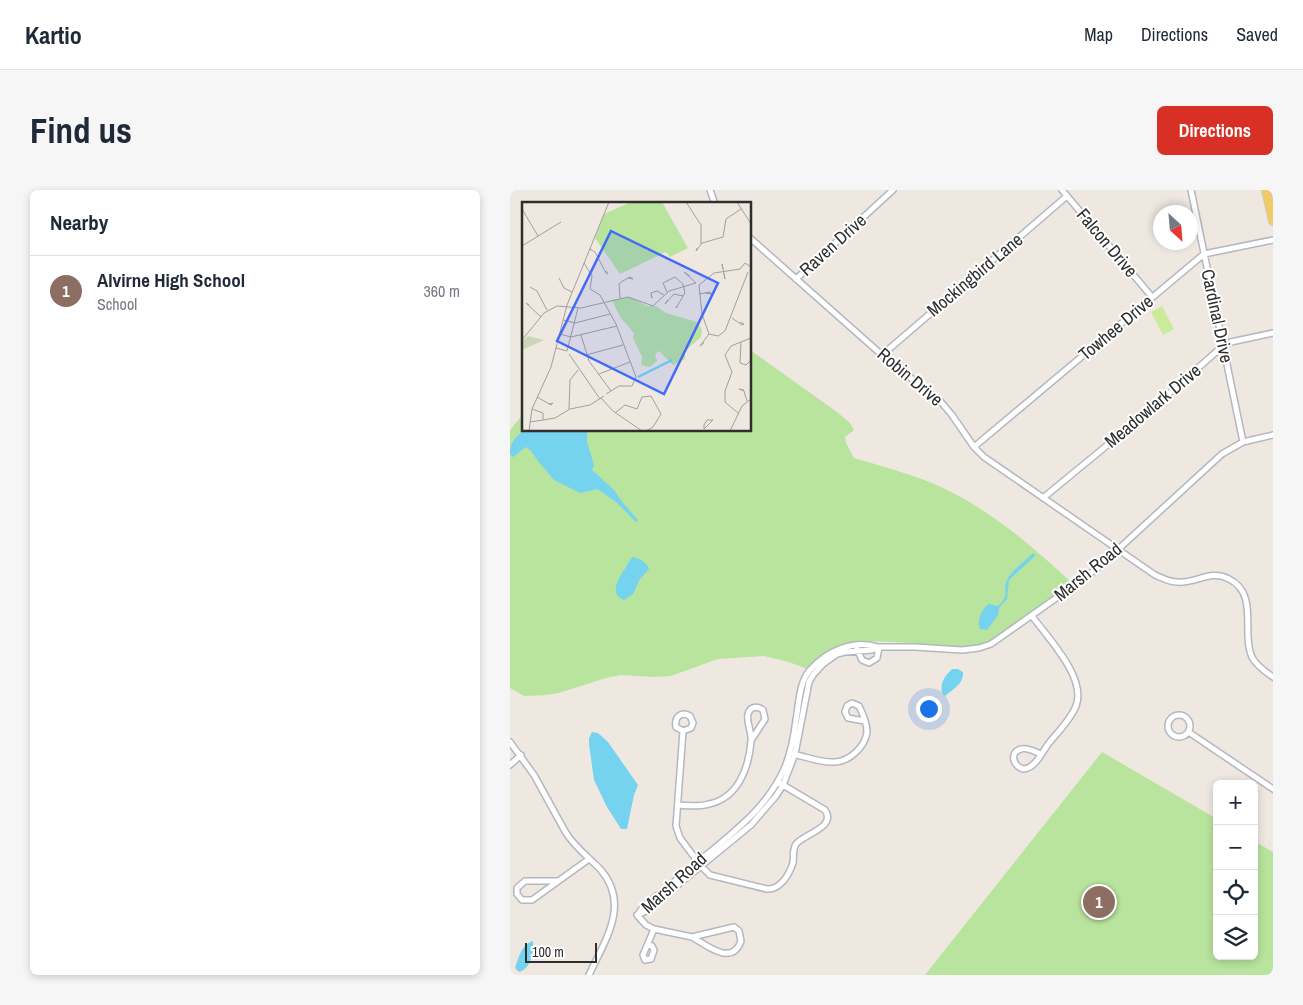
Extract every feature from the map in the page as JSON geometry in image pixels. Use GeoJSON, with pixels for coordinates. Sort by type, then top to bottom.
{"type":"FeatureCollection","features":[{"type":"Feature","properties":{"kind":"main road"},"geometry":{"type":"LineString","coordinates":[[1266,190],[1273,221]]}},
{"type":"Feature","properties":{"kind":"street"},"geometry":{"type":"LineString","coordinates":[[710,190],[714,202]]}},
{"type":"Feature","properties":{"kind":"street","name":"Raven Drive"},"geometry":{"type":"LineString","coordinates":[[796,279],[893,190]]}},
{"type":"Feature","properties":{"kind":"street","name":"Falcon Drive"},"geometry":{"type":"LineString","coordinates":[[1062,190],[1152,297]]}},
{"type":"Feature","properties":{"kind":"street","name":"Cardinal Drive"},"geometry":{"type":"LineString","coordinates":[[1191,190],[1243,442]]}},
{"type":"Feature","properties":{"kind":"street","name":"Mockingbird Lane"},"geometry":{"type":"LineString","coordinates":[[882,354],[1067,196]]}},
{"type":"Feature","properties":{"kind":"street","name":"Robin Drive"},"geometry":{"type":"LineString","coordinates":[[751,239],[882,354],[941,402],[974,447],[984,457],[1155,575],[1169,581],[1184,582],[1216,575],[1231,579],[1241,590],[1246,603],[1249,647],[1253,658],[1260,668],[1273,677]]}},
{"type":"Feature","properties":{"kind":"street","name":"Towhee Drive"},"geometry":{"type":"LineString","coordinates":[[974,447],[1204,254],[1273,240]]}},
{"type":"Feature","properties":{"kind":"street","name":"Meadowlark Drive"},"geometry":{"type":"LineString","coordinates":[[1043,498],[1223,346],[1231,342],[1273,333]]}},
{"type":"Feature","properties":{"kind":"street","name":"Marsh Road"},"geometry":{"type":"LineString","coordinates":[[654,928],[646,925],[637,916],[646,911],[755,813],[780,784],[793,754],[806,692],[813,675],[823,664],[837,654],[857,648],[872,650],[879,647],[908,646],[962,650],[979,648],[998,640],[1079,582],[1222,454],[1243,442],[1273,435]]}},
{"type":"Feature","properties":{"kind":"street"},"geometry":{"type":"LineString","coordinates":[[1032,616],[1073,673],[1079,692],[1074,711],[1032,766],[1026,769],[1019,768],[1013,760],[1015,753],[1020,749],[1027,748],[1041,754]]}},
{"type":"Feature","properties":{"kind":"street"},"geometry":{"type":"LineString","coordinates":[[857,648],[863,662],[869,663],[877,658],[879,647]]}},
{"type":"Feature","properties":{"kind":"street"},"geometry":{"type":"LineString","coordinates":[[678,806],[708,805],[728,796],[741,779],[752,739],[765,719],[765,713],[758,707],[750,710],[748,715],[752,739]]}},
{"type":"Feature","properties":{"kind":"street"},"geometry":{"type":"LineString","coordinates":[[1178,715],[1184,716],[1189,721],[1190,733],[1180,737],[1173,735],[1168,729],[1169,722],[1178,715]]}},
{"type":"Feature","properties":{"kind":"street"},"geometry":{"type":"LineString","coordinates":[[793,754],[830,762],[840,762],[847,759],[857,752],[864,741],[866,733],[865,721]]}},
{"type":"Feature","properties":{"kind":"street"},"geometry":{"type":"LineString","coordinates":[[683,732],[676,826],[683,844],[699,864],[715,878],[770,889],[780,885],[791,867],[794,847],[797,843],[822,827],[828,819],[827,813],[820,807],[780,784]]}},
{"type":"Feature","properties":{"kind":"street"},"geometry":{"type":"LineString","coordinates":[[1190,733],[1273,789]]}},
{"type":"Feature","properties":{"kind":"street"},"geometry":{"type":"LineString","coordinates":[[510,742],[534,775],[566,833],[601,871],[609,883],[614,898],[614,918],[588,975]]}},
{"type":"Feature","properties":{"kind":"street"},"geometry":{"type":"LineString","coordinates":[[510,765],[521,755]]}},
{"type":"Feature","properties":{"kind":"street"},"geometry":{"type":"LineString","coordinates":[[558,881],[525,881],[517,888],[517,894],[522,900],[528,901],[558,881],[589,859]]}},
{"type":"Feature","properties":{"kind":"street"},"geometry":{"type":"LineString","coordinates":[[648,944],[654,928],[692,937],[716,951],[727,954],[734,952],[741,941],[739,931],[732,926],[692,937]]}},
{"type":"Feature","properties":{"kind":"green space"},"geometry":{"type":"Polygon","coordinates":[[[1162,306],[1174,329],[1163,335],[1151,312],[1162,306]]]}},
{"type":"Feature","properties":{"kind":"green space"},"geometry":{"type":"Polygon","coordinates":[[[751,351],[850,423],[854,430],[845,437],[854,458],[927,481],[968,501],[1022,539],[1073,584],[1032,614],[987,643],[976,646],[953,647],[869,642],[851,644],[835,649],[820,657],[807,669],[764,656],[718,659],[671,676],[621,675],[559,693],[524,696],[510,688],[510,430],[522,415],[522,431],[751,431],[751,351]]]}},
{"type":"Feature","properties":{"kind":"green space"},"geometry":{"type":"Polygon","coordinates":[[[1102,752],[1213,817],[1213,960],[1258,960],[1258,843],[1273,852],[1273,975],[925,975],[1102,752]]]}},
{"type":"Feature","properties":{"kind":"water"},"geometry":{"type":"Polygon","coordinates":[[[523,431],[587,431],[587,442],[594,465],[592,470],[614,490],[638,520],[636,522],[617,503],[598,489],[580,493],[554,480],[526,447],[513,457],[510,454],[510,450],[516,438],[523,431]]]}},
{"type":"Feature","properties":{"kind":"water"},"geometry":{"type":"Polygon","coordinates":[[[1033,553],[1036,555],[1009,580],[1007,599],[999,608],[998,615],[987,630],[980,629],[979,619],[984,608],[989,604],[998,606],[1002,602],[1009,576],[1033,553]]]}},
{"type":"Feature","properties":{"kind":"water"},"geometry":{"type":"Polygon","coordinates":[[[633,557],[647,564],[649,569],[640,579],[633,594],[624,600],[617,594],[616,586],[633,557]]]}},
{"type":"Feature","properties":{"kind":"water"},"geometry":{"type":"Polygon","coordinates":[[[952,669],[958,669],[963,672],[962,680],[945,696],[942,693],[942,682],[952,669]]]}},
{"type":"Feature","properties":{"kind":"water"},"geometry":{"type":"Polygon","coordinates":[[[592,732],[598,733],[608,742],[638,785],[627,829],[621,829],[607,807],[594,780],[589,744],[592,732]]]}},
{"type":"Feature","properties":{"kind":"water"},"geometry":{"type":"Polygon","coordinates":[[[533,941],[533,950],[529,964],[519,972],[515,968],[521,952],[526,945],[533,941]]]}},
{"type":"Feature","properties":{"kind":"place","name":"Alvirne High School"},"geometry":{"type":"Point","coordinates":[1099,902]}}]}
